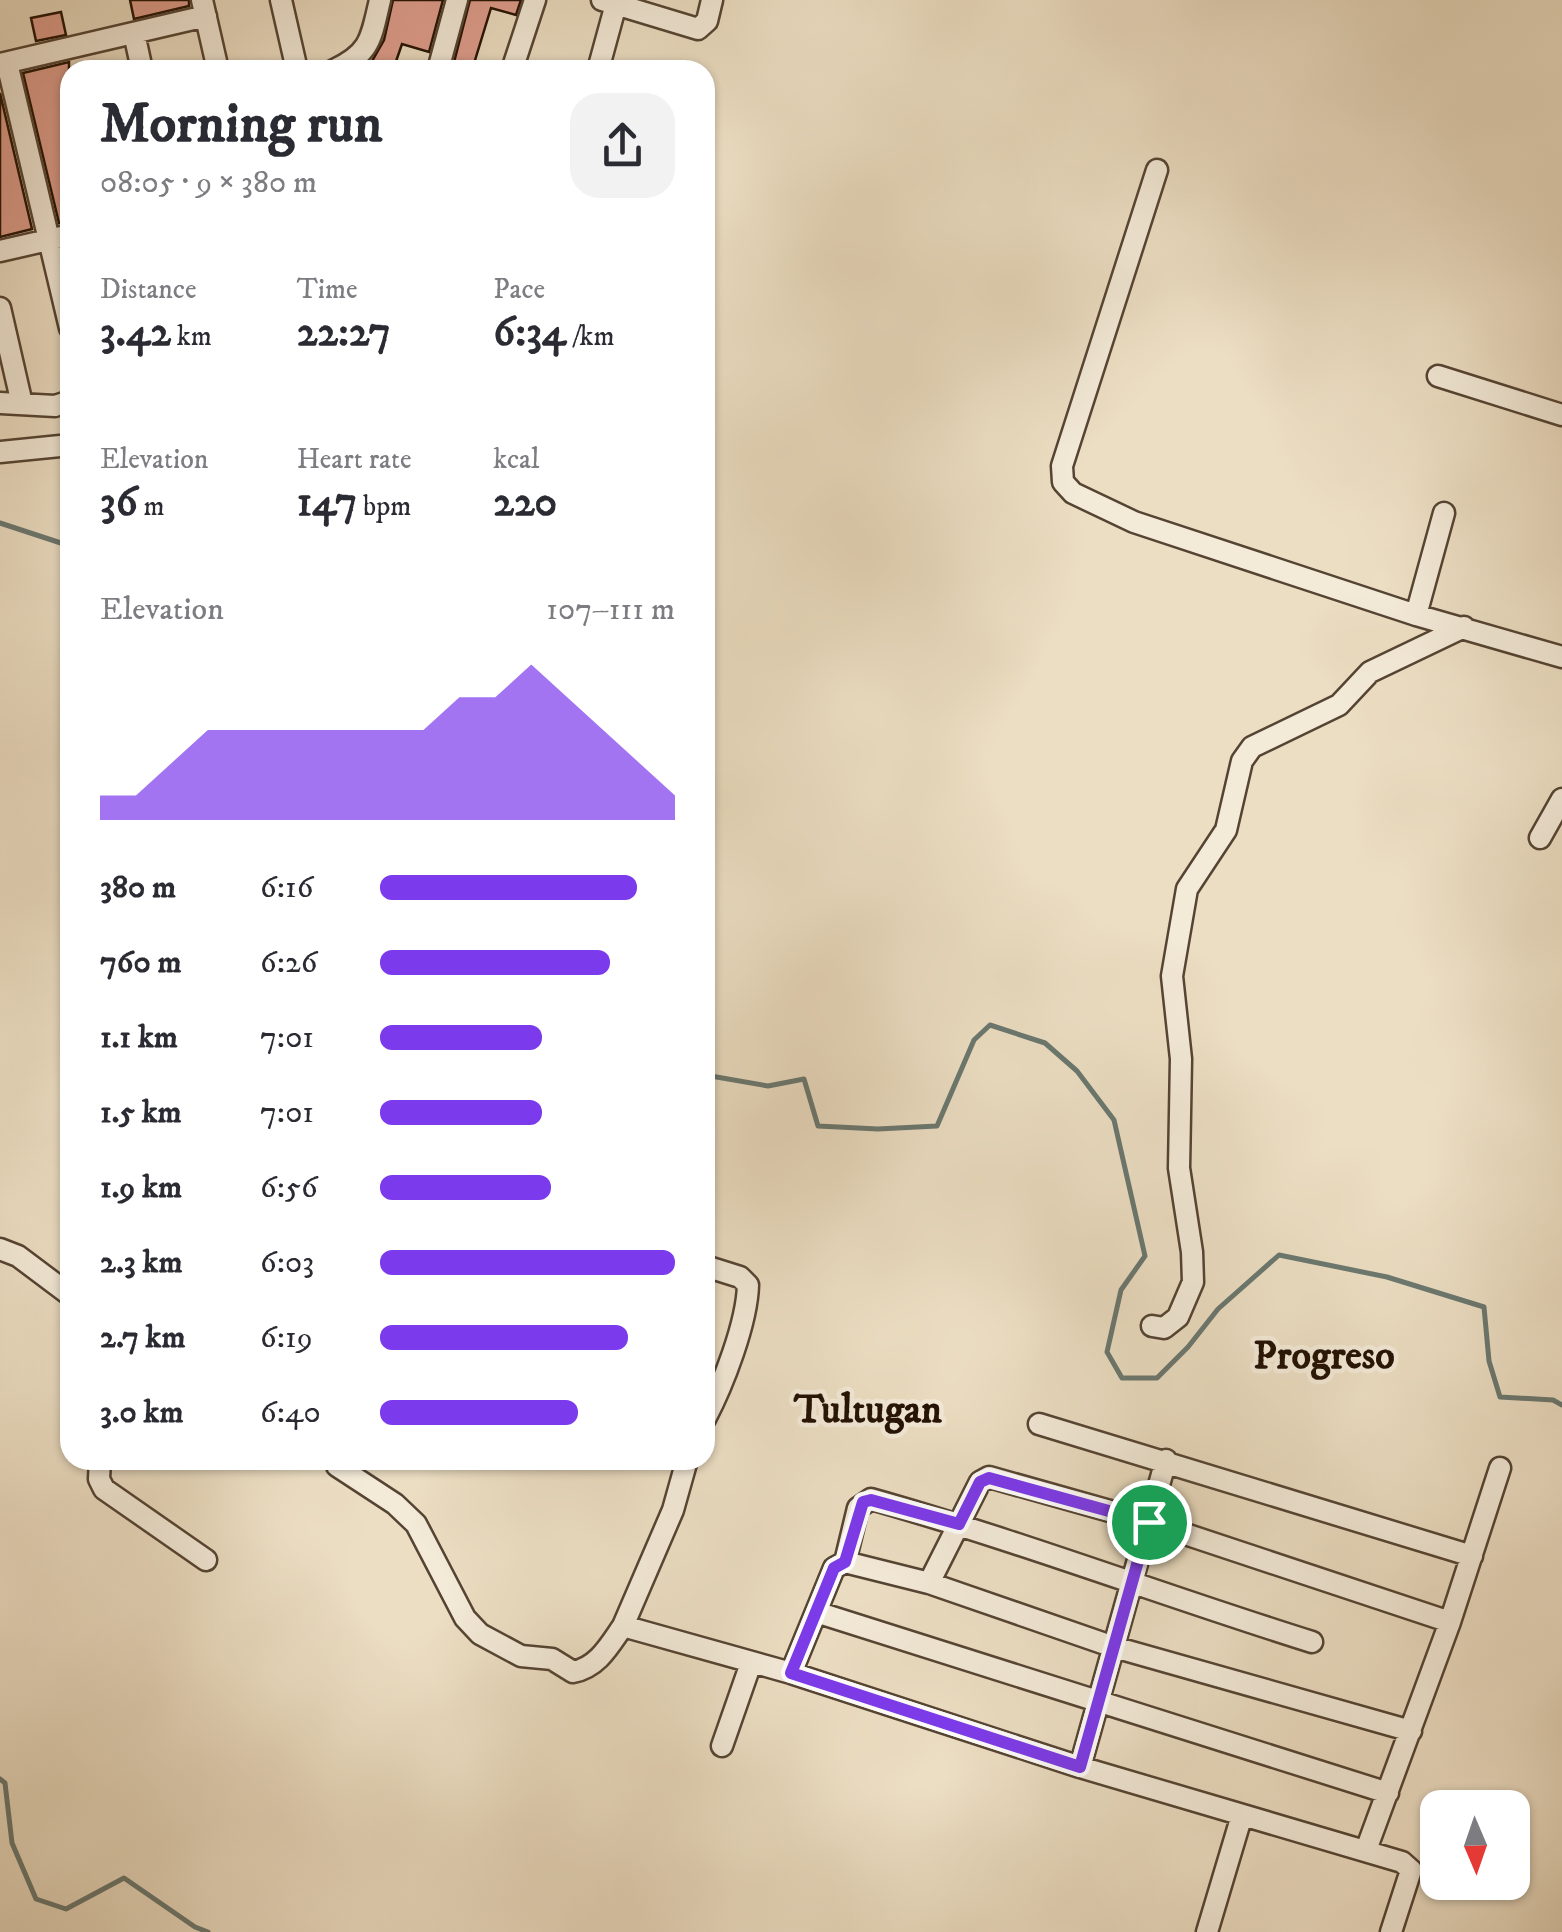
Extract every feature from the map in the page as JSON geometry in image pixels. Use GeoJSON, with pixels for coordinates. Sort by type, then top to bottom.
{"type":"FeatureCollection","features":[{"type":"Feature","properties":{"kind":"street"},"geometry":{"type":"LineString","coordinates":[[282,0],[296,60]]}},
{"type":"Feature","properties":{"kind":"street"},"geometry":{"type":"LineString","coordinates":[[355,60],[371,40],[380,0]]}},
{"type":"Feature","properties":{"kind":"street"},"geometry":{"type":"LineString","coordinates":[[441,60],[457,0]]}},
{"type":"Feature","properties":{"kind":"street"},"geometry":{"type":"LineString","coordinates":[[515,60],[534,0]]}},
{"type":"Feature","properties":{"kind":"street"},"geometry":{"type":"LineString","coordinates":[[600,60],[609,2],[704,28],[712,0]]}},
{"type":"Feature","properties":{"kind":"street"},"geometry":{"type":"LineString","coordinates":[[0,252],[60,238],[3,63],[134,33],[204,8],[216,60]]}},
{"type":"Feature","properties":{"kind":"street"},"geometry":{"type":"LineString","coordinates":[[134,33],[140,60]]}},
{"type":"Feature","properties":{"kind":"street"},"geometry":{"type":"LineString","coordinates":[[72,48],[75,60]]}},
{"type":"Feature","properties":{"kind":"street"},"geometry":{"type":"LineString","coordinates":[[1157,170],[1062,466],[1063,482],[1073,493],[1134,522],[1416,615],[1562,657]]}},
{"type":"Feature","properties":{"kind":"street"},"geometry":{"type":"LineString","coordinates":[[0,308],[22,404]]}},
{"type":"Feature","properties":{"kind":"street"},"geometry":{"type":"LineString","coordinates":[[1438,376],[1562,415]]}},
{"type":"Feature","properties":{"kind":"street"},"geometry":{"type":"LineString","coordinates":[[0,403],[60,404]]}},
{"type":"Feature","properties":{"kind":"street"},"geometry":{"type":"LineString","coordinates":[[0,452],[60,446]]}},
{"type":"Feature","properties":{"kind":"street"},"geometry":{"type":"LineString","coordinates":[[1416,615],[1444,513]]}},
{"type":"Feature","properties":{"kind":"street"},"geometry":{"type":"LineString","coordinates":[[1152,1326],[1164,1328],[1178,1317],[1188,1302],[1192,1282],[1192,1252],[1179,1168],[1181,1059],[1172,976],[1176,937],[1187,889],[1226,830],[1242,761],[1252,747],[1338,705],[1370,672],[1464,627]]}},
{"type":"Feature","properties":{"kind":"street"},"geometry":{"type":"LineString","coordinates":[[1540,838],[1562,799]]}},
{"type":"Feature","properties":{"kind":"street"},"geometry":{"type":"LineString","coordinates":[[0,1249],[18,1256],[60,1287]]}},
{"type":"Feature","properties":{"kind":"street"},"geometry":{"type":"LineString","coordinates":[[715,1269],[740,1276],[748,1285],[748,1299],[715,1395]]}},
{"type":"Feature","properties":{"kind":"street"},"geometry":{"type":"LineString","coordinates":[[1039,1424],[1472,1556]]}},
{"type":"Feature","properties":{"kind":"street"},"geometry":{"type":"LineString","coordinates":[[1080,1767],[1166,1460]]}},
{"type":"Feature","properties":{"kind":"street"},"geometry":{"type":"LineString","coordinates":[[1366,1850],[1450,1622],[1500,1468]]}},
{"type":"Feature","properties":{"kind":"street"},"geometry":{"type":"LineString","coordinates":[[99,1470],[104,1488],[206,1560]]}},
{"type":"Feature","properties":{"kind":"street"},"geometry":{"type":"LineString","coordinates":[[343,1470],[395,1504],[416,1524],[465,1618],[480,1634],[521,1656],[552,1660],[572,1672],[583,1670],[603,1656],[623,1626],[673,1510],[683,1470]]}},
{"type":"Feature","properties":{"kind":"street"},"geometry":{"type":"LineString","coordinates":[[929,1584],[980,1482],[989,1478],[1149,1522],[1450,1622]]}},
{"type":"Feature","properties":{"kind":"street"},"geometry":{"type":"LineString","coordinates":[[845,1562],[863,1502],[871,1500],[959,1524],[1130,1585],[1312,1642]]}},
{"type":"Feature","properties":{"kind":"street"},"geometry":{"type":"LineString","coordinates":[[791,1673],[834,1568],[845,1562],[929,1584],[1114,1647],[1411,1731]]}},
{"type":"Feature","properties":{"kind":"street"},"geometry":{"type":"LineString","coordinates":[[816,1612],[1388,1793]]}},
{"type":"Feature","properties":{"kind":"street"},"geometry":{"type":"LineString","coordinates":[[623,1626],[791,1673],[1080,1767],[1402,1862],[1411,1870],[1391,1932]]}},
{"type":"Feature","properties":{"kind":"street"},"geometry":{"type":"LineString","coordinates":[[722,1746],[751,1663]]}},
{"type":"Feature","properties":{"kind":"street"},"geometry":{"type":"LineString","coordinates":[[1206,1932],[1242,1815]]}},
{"type":"Feature","properties":{"kind":"building"},"geometry":{"type":"Polygon","coordinates":[[[130,0],[189,0],[189,6],[134,19],[130,0]]]}},
{"type":"Feature","properties":{"kind":"building"},"geometry":{"type":"Polygon","coordinates":[[[393,0],[443,0],[429,52],[402,44],[396,60],[373,60],[384,40],[393,0]]]}},
{"type":"Feature","properties":{"kind":"building"},"geometry":{"type":"Polygon","coordinates":[[[470,0],[521,0],[516,15],[491,8],[475,60],[455,60],[470,0]]]}},
{"type":"Feature","properties":{"kind":"building"},"geometry":{"type":"Polygon","coordinates":[[[61,12],[66,35],[36,41],[31,18],[61,12]]]}},
{"type":"Feature","properties":{"kind":"building"},"geometry":{"type":"Polygon","coordinates":[[[60,64],[60,223],[59,223],[23,73],[60,64]]]}},
{"type":"Feature","properties":{"kind":"building"},"geometry":{"type":"Polygon","coordinates":[[[0,93],[32,229],[0,237],[0,93]]]}},
{"type":"Feature","properties":{"kind":"waterway"},"geometry":{"type":"LineString","coordinates":[[0,523],[60,543]]}},
{"type":"Feature","properties":{"kind":"waterway"},"geometry":{"type":"LineString","coordinates":[[715,1077],[768,1086],[804,1079],[818,1126],[937,1126],[974,1040],[990,1025],[1045,1043],[1077,1071],[1114,1120],[1145,1256],[1121,1290],[1107,1352],[1122,1378],[1157,1378],[1218,1309],[1279,1255],[1387,1277],[1484,1307],[1489,1361],[1500,1397],[1553,1400],[1562,1405]]}},
{"type":"Feature","properties":{"kind":"waterway"},"geometry":{"type":"LineString","coordinates":[[0,1779],[5,1783],[12,1843],[36,1899],[66,1909],[124,1878],[208,1932]]}},
{"type":"Feature","properties":{"kind":"district","name":"Progreso"},"geometry":{"type":"Point","coordinates":[1324,1354]}},
{"type":"Feature","properties":{"kind":"district","name":"Tultugan"},"geometry":{"type":"Point","coordinates":[868,1408]}},
{"type":"Feature","properties":{"kind":"route"},"geometry":{"type":"LineString","coordinates":[[989,1478],[1149,1522],[1080,1767],[791,1673],[834,1568],[845,1562],[858,1508],[863,1502],[871,1500],[959,1524],[980,1482],[989,1478]]}}]}
